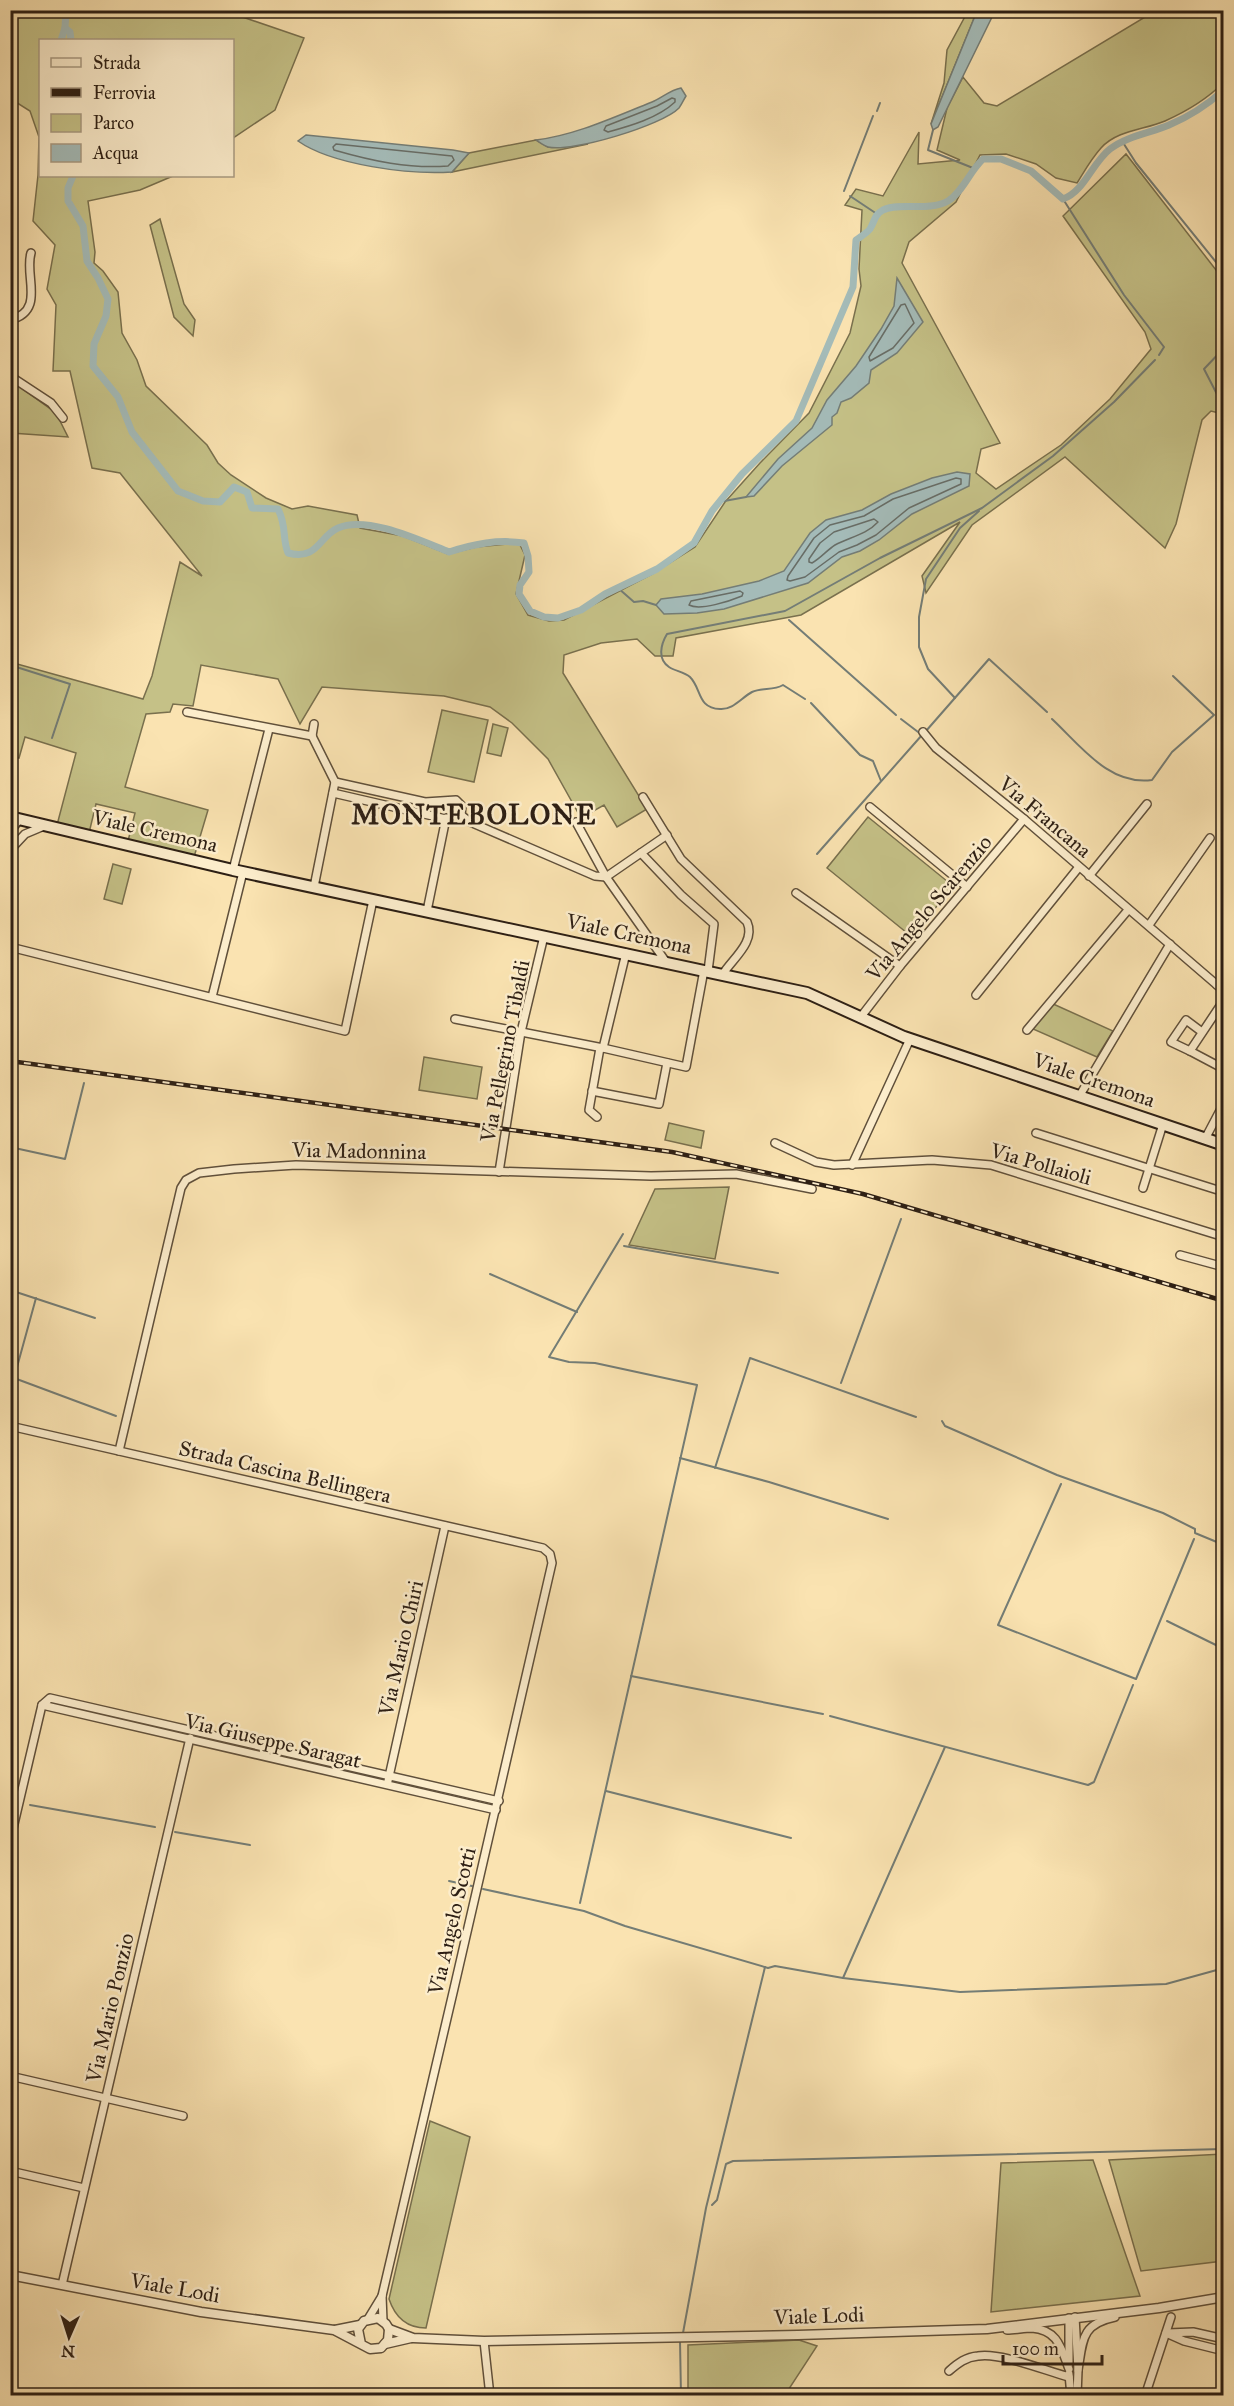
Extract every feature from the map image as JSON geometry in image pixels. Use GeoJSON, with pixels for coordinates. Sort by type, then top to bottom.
{"type":"FeatureCollection","features":[{"type":"Feature","properties":{"kind":"main road","name":"Viale Cremona"},"geometry":{"type":"LineString","coordinates":[[17,819],[238,871],[807,993],[910,1039],[1080,1095],[1224,1146]]}},
{"type":"Feature","properties":{"kind":"street"},"geometry":{"type":"LineString","coordinates":[[10,320],[25,313],[31,302],[31,253]]}},
{"type":"Feature","properties":{"kind":"street"},"geometry":{"type":"LineString","coordinates":[[10,376],[51,404],[63,418]]}},
{"type":"Feature","properties":{"kind":"street"},"geometry":{"type":"LineString","coordinates":[[187,712],[312,736]]}},
{"type":"Feature","properties":{"kind":"street"},"geometry":{"type":"LineString","coordinates":[[314,724],[312,736],[335,782],[314,887]]}},
{"type":"Feature","properties":{"kind":"street"},"geometry":{"type":"LineString","coordinates":[[212,997],[269,729]]}},
{"type":"Feature","properties":{"kind":"street","name":"Via Francana"},"geometry":{"type":"LineString","coordinates":[[923,732],[936,748],[1024,819],[1224,991]]}},
{"type":"Feature","properties":{"kind":"street"},"geometry":{"type":"LineString","coordinates":[[333,793],[454,820],[461,815],[462,806],[456,800],[418,801],[335,782]]}},
{"type":"Feature","properties":{"kind":"street"},"geometry":{"type":"LineString","coordinates":[[643,797],[681,859],[747,922],[750,932],[746,944],[723,974]]}},
{"type":"Feature","properties":{"kind":"street"},"geometry":{"type":"LineString","coordinates":[[427,911],[446,818],[442,809],[447,801]]}},
{"type":"Feature","properties":{"kind":"street"},"geometry":{"type":"LineString","coordinates":[[1089,876],[1147,804]]}},
{"type":"Feature","properties":{"kind":"street"},"geometry":{"type":"LineString","coordinates":[[870,807],[968,887]]}},
{"type":"Feature","properties":{"kind":"street"},"geometry":{"type":"LineString","coordinates":[[461,815],[470,822],[595,876],[606,877],[667,835]]}},
{"type":"Feature","properties":{"kind":"street"},"geometry":{"type":"LineString","coordinates":[[17,819],[24,834]]}},
{"type":"Feature","properties":{"kind":"street"},"geometry":{"type":"LineString","coordinates":[[10,832],[17,819]]}},
{"type":"Feature","properties":{"kind":"street","name":"Via Angelo Scarenzio"},"geometry":{"type":"LineString","coordinates":[[860,1018],[900,966],[1024,819]]}},
{"type":"Feature","properties":{"kind":"street"},"geometry":{"type":"LineString","coordinates":[[576,822],[606,877],[666,962]]}},
{"type":"Feature","properties":{"kind":"street"},"geometry":{"type":"LineString","coordinates":[[10,850],[24,834],[46,825]]}},
{"type":"Feature","properties":{"kind":"street"},"geometry":{"type":"LineString","coordinates":[[1149,925],[1210,838]]}},
{"type":"Feature","properties":{"kind":"street"},"geometry":{"type":"LineString","coordinates":[[455,1019],[601,1048],[686,1068],[714,924],[681,895],[641,853]]}},
{"type":"Feature","properties":{"kind":"street"},"geometry":{"type":"LineString","coordinates":[[976,995],[1079,867]]}},
{"type":"Feature","properties":{"kind":"street"},"geometry":{"type":"LineString","coordinates":[[796,893],[900,966]]}},
{"type":"Feature","properties":{"kind":"street"},"geometry":{"type":"LineString","coordinates":[[10,947],[345,1031],[373,900]]}},
{"type":"Feature","properties":{"kind":"street"},"geometry":{"type":"LineString","coordinates":[[1027,1030],[1128,910]]}},
{"type":"Feature","properties":{"kind":"street","name":"Via Pellegrino Tibaldi"},"geometry":{"type":"LineString","coordinates":[[499,1172],[521,1032],[544,936]]}},
{"type":"Feature","properties":{"kind":"street"},"geometry":{"type":"LineString","coordinates":[[1080,1095],[1170,944]]}},
{"type":"Feature","properties":{"kind":"street"},"geometry":{"type":"LineString","coordinates":[[597,1118],[589,1110],[592,1091],[626,953]]}},
{"type":"Feature","properties":{"kind":"street"},"geometry":{"type":"LineString","coordinates":[[1217,985],[1224,977]]}},
{"type":"Feature","properties":{"kind":"street"},"geometry":{"type":"LineString","coordinates":[[1190,1051],[1224,1000]]}},
{"type":"Feature","properties":{"kind":"street"},"geometry":{"type":"LineString","coordinates":[[1202,1032],[1186,1020],[1171,1042],[1224,1069]]}},
{"type":"Feature","properties":{"kind":"street"},"geometry":{"type":"LineString","coordinates":[[852,1165],[910,1039]]}},
{"type":"Feature","properties":{"kind":"street"},"geometry":{"type":"LineString","coordinates":[[592,1091],[658,1104],[667,1063]]}},
{"type":"Feature","properties":{"kind":"street"},"geometry":{"type":"LineString","coordinates":[[1205,1139],[1224,1103]]}},
{"type":"Feature","properties":{"kind":"street"},"geometry":{"type":"LineString","coordinates":[[1143,1188],[1163,1124]]}},
{"type":"Feature","properties":{"kind":"street"},"geometry":{"type":"LineString","coordinates":[[1036,1133],[1224,1192]]}},
{"type":"Feature","properties":{"kind":"street","name":"Via Pollaioli"},"geometry":{"type":"LineString","coordinates":[[775,1143],[816,1161],[834,1165],[932,1160],[992,1165],[1224,1237]]}},
{"type":"Feature","properties":{"kind":"street","name":"Via Madonnina"},"geometry":{"type":"LineString","coordinates":[[119,1451],[180,1193],[186,1180],[199,1173],[234,1168],[296,1165],[651,1176],[736,1174],[812,1189]]}},
{"type":"Feature","properties":{"kind":"street"},"geometry":{"type":"LineString","coordinates":[[1180,1255],[1224,1267]]}},
{"type":"Feature","properties":{"kind":"street","name":"Strada Cascina Bellingera"},"geometry":{"type":"LineString","coordinates":[[10,1426],[543,1548],[550,1554]]}},
{"type":"Feature","properties":{"kind":"street","name":"Via Mario Chiri"},"geometry":{"type":"LineString","coordinates":[[388,1781],[445,1526]]}},
{"type":"Feature","properties":{"kind":"street","name":"Via Angelo Scotti"},"geometry":{"type":"LineString","coordinates":[[383,2321],[382,2296],[499,1801],[552,1563],[550,1554]]}},
{"type":"Feature","properties":{"kind":"street","name":"Via Giuseppe Saragat"},"geometry":{"type":"LineString","coordinates":[[42,1705],[50,1698],[388,1781],[496,1810]]}},
{"type":"Feature","properties":{"kind":"street"},"geometry":{"type":"LineString","coordinates":[[10,1841],[42,1705]]}},
{"type":"Feature","properties":{"kind":"street","name":"Via Giuseppe Saragat"},"geometry":{"type":"LineString","coordinates":[[42,1705],[388,1781],[499,1801]]}},
{"type":"Feature","properties":{"kind":"street","name":"Via Mario Ponzio"},"geometry":{"type":"LineString","coordinates":[[62,2285],[190,1738]]}},
{"type":"Feature","properties":{"kind":"street"},"geometry":{"type":"LineString","coordinates":[[10,2076],[183,2116]]}},
{"type":"Feature","properties":{"kind":"street"},"geometry":{"type":"LineString","coordinates":[[10,2171],[84,2188]]}},
{"type":"Feature","properties":{"kind":"street","name":"Viale Lodi"},"geometry":{"type":"LineString","coordinates":[[10,2275],[201,2312],[334,2330],[360,2325]]}},
{"type":"Feature","properties":{"kind":"street","name":"Via Angelo Scotti"},"geometry":{"type":"LineString","coordinates":[[368,2319],[382,2296]]}},
{"type":"Feature","properties":{"kind":"street","name":"Viale Lodi"},"geometry":{"type":"LineString","coordinates":[[385,2344],[413,2338],[484,2342],[798,2336],[987,2329],[1159,2308],[1224,2297]]}},
{"type":"Feature","properties":{"kind":"street"},"geometry":{"type":"LineString","coordinates":[[1077,2396],[1082,2343],[1087,2329],[1100,2320],[1159,2308]]}},
{"type":"Feature","properties":{"kind":"street"},"geometry":{"type":"LineString","coordinates":[[1145,2396],[1171,2317]]}},
{"type":"Feature","properties":{"kind":"street"},"geometry":{"type":"LineString","coordinates":[[1072,2318],[1078,2370]]}},
{"type":"Feature","properties":{"kind":"street"},"geometry":{"type":"LineString","coordinates":[[1071,2396],[1069,2369],[1072,2318]]}},
{"type":"Feature","properties":{"kind":"street"},"geometry":{"type":"LineString","coordinates":[[368,2319],[383,2321],[389,2329],[388,2340],[385,2344],[375,2349],[361,2344],[357,2334],[360,2325],[368,2319]]}},
{"type":"Feature","properties":{"kind":"street"},"geometry":{"type":"LineString","coordinates":[[987,2329],[1033,2328],[1047,2332],[1058,2340],[1069,2369]]}},
{"type":"Feature","properties":{"kind":"street","name":"Viale Lodi"},"geometry":{"type":"LineString","coordinates":[[389,2329],[413,2338]]}},
{"type":"Feature","properties":{"kind":"street","name":"Viale Lodi"},"geometry":{"type":"LineString","coordinates":[[334,2330],[361,2344]]}},
{"type":"Feature","properties":{"kind":"street"},"geometry":{"type":"LineString","coordinates":[[1166,2333],[1193,2331],[1224,2339]]}},
{"type":"Feature","properties":{"kind":"street"},"geometry":{"type":"LineString","coordinates":[[1166,2333],[1184,2341],[1224,2351]]}},
{"type":"Feature","properties":{"kind":"street"},"geometry":{"type":"LineString","coordinates":[[484,2342],[490,2396]]}},
{"type":"Feature","properties":{"kind":"street"},"geometry":{"type":"LineString","coordinates":[[949,2371],[962,2361],[978,2355],[994,2356],[1069,2377]]}},
{"type":"Feature","properties":{"kind":"green space"},"geometry":{"type":"Polygon","coordinates":[[[11,11],[225,11],[304,38],[275,110],[234,137],[234,39],[39,39],[39,137],[30,111],[11,99],[11,11]]]}},
{"type":"Feature","properties":{"kind":"green space"},"geometry":{"type":"Polygon","coordinates":[[[968,11],[977,11],[931,124],[944,83],[947,50],[968,11]]]}},
{"type":"Feature","properties":{"kind":"green space"},"geometry":{"type":"Polygon","coordinates":[[[1155,11],[1223,11],[1223,83],[1203,100],[1157,124],[1123,134],[1107,142],[1077,183],[1056,178],[1036,164],[1006,154],[980,155],[956,202],[909,242],[902,263],[1000,443],[981,449],[976,473],[996,489],[1061,445],[1110,399],[1151,349],[1145,332],[1063,216],[1126,154],[1223,279],[1223,414],[1211,411],[1202,420],[1176,524],[1165,548],[1065,457],[972,525],[926,593],[922,576],[960,522],[801,615],[676,638],[673,656],[655,656],[637,639],[601,643],[564,655],[563,673],[647,809],[617,827],[604,805],[581,818],[548,759],[512,723],[490,707],[444,696],[322,687],[300,724],[278,679],[201,665],[193,706],[173,704],[170,712],[146,714],[125,787],[208,810],[194,857],[128,841],[135,813],[96,804],[89,833],[57,825],[76,753],[25,737],[19,758],[11,756],[10,662],[143,699],[152,676],[180,562],[202,576],[120,473],[92,468],[70,371],[53,371],[56,305],[47,289],[55,245],[33,221],[39,137],[39,177],[171,177],[140,190],[88,201],[95,252],[94,263],[103,271],[118,292],[122,333],[137,360],[146,386],[207,445],[218,463],[231,475],[266,498],[292,509],[308,506],[357,515],[360,528],[403,536],[448,554],[476,547],[519,543],[525,555],[516,594],[528,615],[549,621],[564,620],[652,574],[695,547],[725,502],[809,413],[850,333],[861,286],[859,269],[862,210],[845,205],[856,189],[883,196],[919,132],[918,164],[960,160],[937,150],[947,108],[963,77],[984,103],[997,106],[1155,11]]]}},
{"type":"Feature","properties":{"kind":"green space"},"geometry":{"type":"Polygon","coordinates":[[[536,140],[548,147],[588,144],[452,172],[469,153],[536,140]]]}},
{"type":"Feature","properties":{"kind":"green space"},"geometry":{"type":"Polygon","coordinates":[[[160,219],[184,304],[195,320],[193,336],[174,317],[150,225],[160,219]]]}},
{"type":"Feature","properties":{"kind":"green space"},"geometry":{"type":"Polygon","coordinates":[[[10,380],[56,413],[68,437],[11,433],[10,380]]]}},
{"type":"Feature","properties":{"kind":"green space"},"geometry":{"type":"Polygon","coordinates":[[[442,710],[488,720],[474,782],[428,772],[442,710]]]}},
{"type":"Feature","properties":{"kind":"green space"},"geometry":{"type":"Polygon","coordinates":[[[493,724],[508,728],[501,756],[487,753],[493,724]]]}},
{"type":"Feature","properties":{"kind":"green space"},"geometry":{"type":"Polygon","coordinates":[[[868,817],[953,886],[912,937],[827,868],[868,817]]]}},
{"type":"Feature","properties":{"kind":"green space"},"geometry":{"type":"Polygon","coordinates":[[[113,864],[131,869],[122,904],[104,899],[113,864]]]}},
{"type":"Feature","properties":{"kind":"green space"},"geometry":{"type":"Polygon","coordinates":[[[1051,1003],[1113,1031],[1097,1057],[1033,1029],[1051,1003]]]}},
{"type":"Feature","properties":{"kind":"green space"},"geometry":{"type":"Polygon","coordinates":[[[424,1057],[482,1067],[477,1099],[419,1090],[424,1057]]]}},
{"type":"Feature","properties":{"kind":"green space"},"geometry":{"type":"Polygon","coordinates":[[[669,1123],[704,1131],[701,1148],[665,1140],[669,1123]]]}},
{"type":"Feature","properties":{"kind":"green space"},"geometry":{"type":"Polygon","coordinates":[[[729,1187],[715,1259],[629,1245],[655,1189],[729,1187]]]}},
{"type":"Feature","properties":{"kind":"green space"},"geometry":{"type":"Polygon","coordinates":[[[430,2121],[470,2137],[426,2328],[408,2324],[398,2316],[389,2299],[430,2121]]]}},
{"type":"Feature","properties":{"kind":"green space"},"geometry":{"type":"Polygon","coordinates":[[[1223,2154],[1223,2261],[1141,2271],[1109,2160],[1223,2154]]]}},
{"type":"Feature","properties":{"kind":"green space"},"geometry":{"type":"Polygon","coordinates":[[[1093,2160],[1140,2296],[991,2312],[1001,2163],[1093,2160]]]}},
{"type":"Feature","properties":{"kind":"green space"},"geometry":{"type":"Polygon","coordinates":[[[799,2340],[817,2346],[785,2395],[688,2395],[688,2345],[799,2340]]]}},
{"type":"Feature","properties":{"kind":"water"},"geometry":{"type":"Polygon","coordinates":[[[977,11],[995,11],[938,127],[933,130],[931,124],[977,11]]]}},
{"type":"Feature","properties":{"kind":"water"},"geometry":{"type":"Polygon","coordinates":[[[681,88],[686,96],[679,108],[670,115],[637,129],[595,142],[560,148],[546,146],[536,140],[595,125],[681,88]]]}},
{"type":"Feature","properties":{"kind":"water"},"geometry":{"type":"Polygon","coordinates":[[[306,135],[469,153],[452,172],[394,170],[330,156],[298,141],[306,135]]]}},
{"type":"Feature","properties":{"kind":"water"},"geometry":{"type":"Polygon","coordinates":[[[897,278],[923,322],[897,353],[871,370],[869,383],[851,398],[841,402],[837,413],[832,417],[832,425],[782,466],[754,496],[746,497],[778,459],[812,428],[827,400],[856,366],[894,306],[897,278]]]}},
{"type":"Feature","properties":{"kind":"water"},"geometry":{"type":"Polygon","coordinates":[[[957,472],[970,474],[969,486],[912,514],[879,540],[860,551],[842,557],[808,583],[724,609],[697,613],[664,614],[656,605],[661,599],[702,594],[759,581],[784,571],[810,533],[826,520],[862,510],[891,494],[932,478],[957,472]]]}},
{"type":"Feature","properties":{"kind":"waterway"},"geometry":{"type":"LineString","coordinates":[[61,39],[65,28],[66,10]]}},
{"type":"Feature","properties":{"kind":"waterway"},"geometry":{"type":"LineString","coordinates":[[65,28],[70,32],[71,39]]}},
{"type":"Feature","properties":{"kind":"waterway"},"geometry":{"type":"LineString","coordinates":[[73,177],[68,188],[68,201],[83,226],[87,261],[108,299],[106,316],[94,344],[93,366],[118,397],[132,432],[178,491],[203,501],[220,502],[234,487],[247,492],[252,508],[278,509],[283,521],[288,553],[298,555],[312,551],[332,532],[350,525],[364,525],[394,531],[449,552],[486,543],[524,543],[529,572],[520,585],[519,594],[530,611],[544,617],[558,618],[581,610],[605,594],[657,569],[694,543],[712,511],[742,474],[796,421],[853,287],[856,240],[870,229],[880,212],[898,207],[932,206],[948,201],[958,193],[983,159],[1001,159],[1031,171],[1063,199],[1077,190],[1110,149],[1124,141],[1184,118],[1224,90]]}},
{"type":"Feature","properties":{"kind":"waterway"},"geometry":{"type":"LineString","coordinates":[[877,111],[880,103]]}},
{"type":"Feature","properties":{"kind":"waterway"},"geometry":{"type":"LineString","coordinates":[[844,191],[873,116]]}},
{"type":"Feature","properties":{"kind":"waterway"},"geometry":{"type":"LineString","coordinates":[[933,130],[928,150],[973,168]]}},
{"type":"Feature","properties":{"kind":"waterway"},"geometry":{"type":"LineString","coordinates":[[1122,141],[1136,163],[1224,272]]}},
{"type":"Feature","properties":{"kind":"waterway"},"geometry":{"type":"LineString","coordinates":[[850,196],[877,214]]}},
{"type":"Feature","properties":{"kind":"waterway"},"geometry":{"type":"LineString","coordinates":[[1063,199],[1124,295],[1164,347],[1159,355]]}},
{"type":"Feature","properties":{"kind":"waterway"},"geometry":{"type":"LineString","coordinates":[[1221,402],[1204,369],[1224,348]]}},
{"type":"Feature","properties":{"kind":"waterway"},"geometry":{"type":"LineString","coordinates":[[805,699],[783,685],[752,692],[729,708],[713,708],[704,702],[690,677],[665,664],[661,651],[665,638],[667,634],[785,611],[880,558],[982,508],[1053,456],[1114,402],[1155,360]]}},
{"type":"Feature","properties":{"kind":"waterway"},"geometry":{"type":"LineString","coordinates":[[719,502],[746,497]]}},
{"type":"Feature","properties":{"kind":"waterway"},"geometry":{"type":"LineString","coordinates":[[955,698],[928,669],[919,647],[919,617],[926,579],[960,528],[979,511]]}},
{"type":"Feature","properties":{"kind":"waterway"},"geometry":{"type":"LineString","coordinates":[[1220,586],[1224,588]]}},
{"type":"Feature","properties":{"kind":"waterway"},"geometry":{"type":"LineString","coordinates":[[618,588],[634,602],[643,601],[656,605]]}},
{"type":"Feature","properties":{"kind":"waterway"},"geometry":{"type":"LineString","coordinates":[[789,620],[896,715]]}},
{"type":"Feature","properties":{"kind":"waterway"},"geometry":{"type":"LineString","coordinates":[[926,731],[989,659],[1047,712]]}},
{"type":"Feature","properties":{"kind":"waterway"},"geometry":{"type":"LineString","coordinates":[[10,665],[70,684],[52,738]]}},
{"type":"Feature","properties":{"kind":"waterway"},"geometry":{"type":"LineString","coordinates":[[1052,719],[1096,762],[1109,770],[1122,777],[1152,780],[1172,752],[1214,715],[1173,676]]}},
{"type":"Feature","properties":{"kind":"waterway"},"geometry":{"type":"LineString","coordinates":[[811,703],[860,755],[873,761],[881,781]]}},
{"type":"Feature","properties":{"kind":"waterway"},"geometry":{"type":"LineString","coordinates":[[817,854],[922,735],[901,719]]}},
{"type":"Feature","properties":{"kind":"waterway"},"geometry":{"type":"LineString","coordinates":[[10,1147],[65,1159],[84,1083]]}},
{"type":"Feature","properties":{"kind":"waterway"},"geometry":{"type":"LineString","coordinates":[[841,1383],[901,1219]]}},
{"type":"Feature","properties":{"kind":"waterway"},"geometry":{"type":"LineString","coordinates":[[580,1903],[697,1385],[595,1363],[569,1362],[549,1357],[623,1234]]}},
{"type":"Feature","properties":{"kind":"waterway"},"geometry":{"type":"LineString","coordinates":[[624,1246],[778,1273]]}},
{"type":"Feature","properties":{"kind":"waterway"},"geometry":{"type":"LineString","coordinates":[[490,1274],[577,1312]]}},
{"type":"Feature","properties":{"kind":"waterway"},"geometry":{"type":"LineString","coordinates":[[10,1290],[95,1318]]}},
{"type":"Feature","properties":{"kind":"waterway"},"geometry":{"type":"LineString","coordinates":[[36,1298],[14,1378],[116,1416]]}},
{"type":"Feature","properties":{"kind":"waterway"},"geometry":{"type":"LineString","coordinates":[[715,1468],[750,1358],[916,1417]]}},
{"type":"Feature","properties":{"kind":"waterway"},"geometry":{"type":"LineString","coordinates":[[942,1421],[945,1426],[1057,1475],[1163,1513],[1195,1529],[1195,1533],[1224,1545]]}},
{"type":"Feature","properties":{"kind":"waterway"},"geometry":{"type":"LineString","coordinates":[[680,1458],[769,1482],[888,1519]]}},
{"type":"Feature","properties":{"kind":"waterway"},"geometry":{"type":"LineString","coordinates":[[1061,1484],[998,1625],[1136,1679],[1194,1539]]}},
{"type":"Feature","properties":{"kind":"waterway"},"geometry":{"type":"LineString","coordinates":[[1167,1621],[1224,1649]]}},
{"type":"Feature","properties":{"kind":"waterway"},"geometry":{"type":"LineString","coordinates":[[631,1676],[823,1714]]}},
{"type":"Feature","properties":{"kind":"waterway"},"geometry":{"type":"LineString","coordinates":[[830,1716],[1088,1785],[1094,1782],[1133,1685]]}},
{"type":"Feature","properties":{"kind":"waterway"},"geometry":{"type":"LineString","coordinates":[[843,1978],[945,1747]]}},
{"type":"Feature","properties":{"kind":"waterway"},"geometry":{"type":"LineString","coordinates":[[606,1791],[791,1838]]}},
{"type":"Feature","properties":{"kind":"waterway"},"geometry":{"type":"LineString","coordinates":[[30,1805],[155,1827]]}},
{"type":"Feature","properties":{"kind":"waterway"},"geometry":{"type":"LineString","coordinates":[[175,1832],[250,1845]]}},
{"type":"Feature","properties":{"kind":"waterway"},"geometry":{"type":"LineString","coordinates":[[449,1881],[472,1886]]}},
{"type":"Feature","properties":{"kind":"waterway"},"geometry":{"type":"LineString","coordinates":[[483,1889],[584,1911],[625,1926],[768,1968],[775,1966],[843,1978],[960,1992],[1166,1984],[1224,1968]]}},
{"type":"Feature","properties":{"kind":"waterway"},"geometry":{"type":"LineString","coordinates":[[683,2333],[706,2208],[765,1967]]}},
{"type":"Feature","properties":{"kind":"waterway"},"geometry":{"type":"LineString","coordinates":[[712,2205],[717,2200],[726,2164],[733,2161],[1224,2149]]}},
{"type":"Feature","properties":{"kind":"waterway"},"geometry":{"type":"LineString","coordinates":[[680,2341],[681,2396]]}},
{"type":"Feature","properties":{"kind":"railway"},"geometry":{"type":"LineString","coordinates":[[10,1061],[672,1152],[863,1194],[1224,1301]]}},
{"type":"Feature","properties":{"kind":"district","name":"MONTEBOLONE"},"geometry":{"type":"Point","coordinates":[474,815]}}]}
